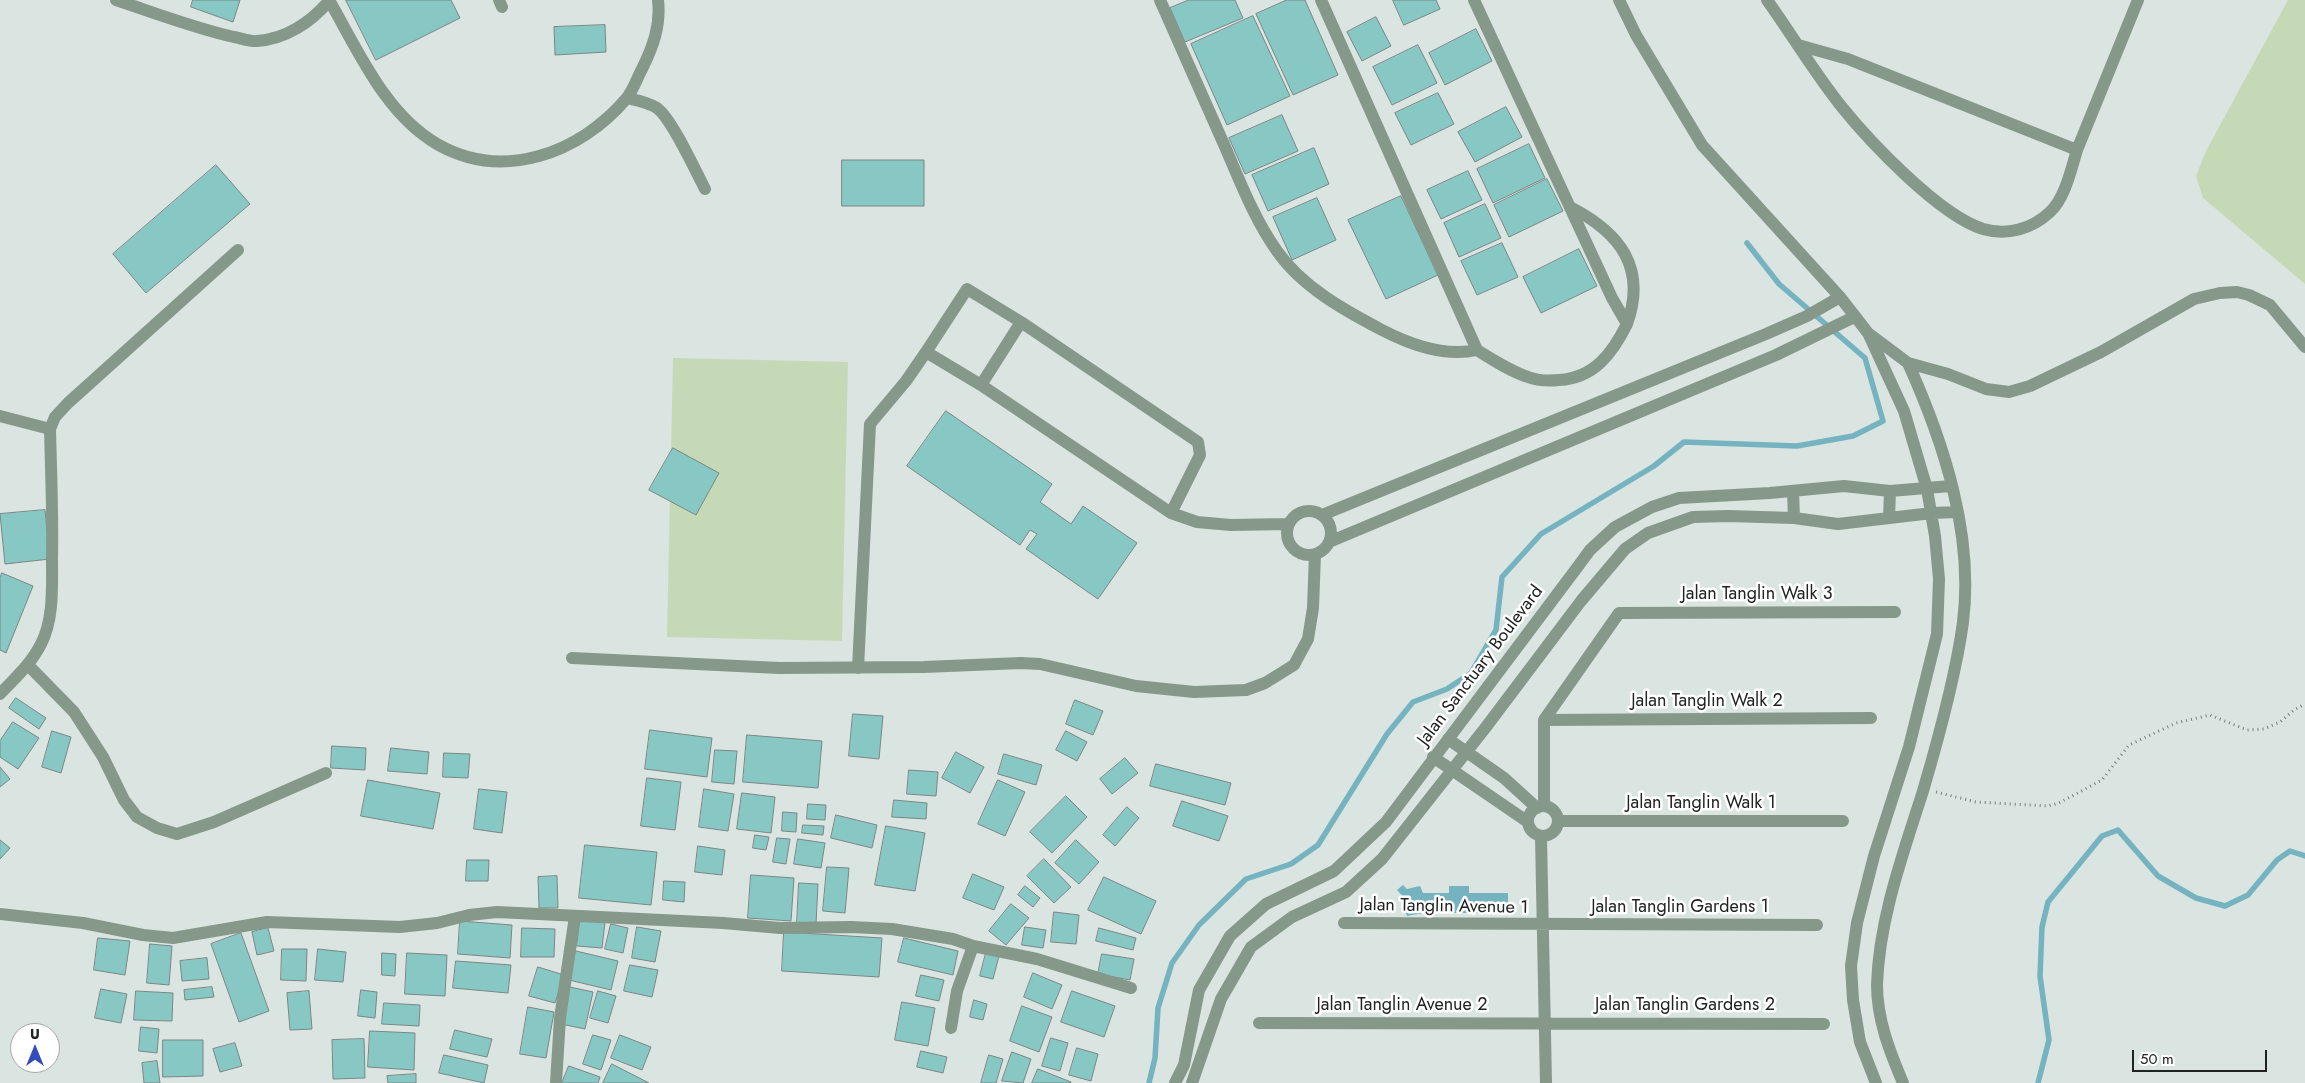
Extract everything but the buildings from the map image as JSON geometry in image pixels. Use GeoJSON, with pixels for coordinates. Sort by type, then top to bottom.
{"type":"FeatureCollection","features":[{"type":"Feature","properties":{"kind":"street"},"geometry":{"type":"LineString","coordinates":[[116,0],[219,34],[255,41],[277,38],[298,28],[316,16],[329,0],[373,76],[392,103],[414,128],[437,144],[463,156],[493,160],[524,160],[583,138],[598,127],[627,98],[654,44],[658,0]]}},
{"type":"Feature","properties":{"kind":"street"},"geometry":{"type":"LineString","coordinates":[[1160,0],[1248,198],[1264,229],[1283,258],[1298,275],[1344,310],[1395,336],[1449,353],[1477,350],[1530,378],[1547,381],[1580,377],[1594,370],[1614,347],[1627,324],[1632,311],[1633,283],[1630,263],[1606,228],[1572,208]]}},
{"type":"Feature","properties":{"kind":"street"},"geometry":{"type":"LineString","coordinates":[[1322,0],[1477,350]]}},
{"type":"Feature","properties":{"kind":"street"},"geometry":{"type":"LineString","coordinates":[[1474,0],[1572,208],[1612,298],[1627,324]]}},
{"type":"Feature","properties":{"kind":"street"},"geometry":{"type":"LineString","coordinates":[[1619,0],[1636,35],[1702,145],[1840,297],[1868,333],[1908,364],[1948,374],[1986,390],[2009,392],[2030,386],[2101,352],[2194,299],[2213,294],[2237,292],[2249,295],[2270,305],[2305,347]]}},
{"type":"Feature","properties":{"kind":"street"},"geometry":{"type":"LineString","coordinates":[[1767,0],[1842,107],[1882,153],[1948,209],[1981,228],[1997,232],[2024,228],[2051,212],[2068,181],[2077,150],[2138,0]]}},
{"type":"Feature","properties":{"kind":"street"},"geometry":{"type":"LineString","coordinates":[[1798,45],[1848,59],[2077,150]]}},
{"type":"Feature","properties":{"kind":"street"},"geometry":{"type":"LineString","coordinates":[[627,98],[641,101],[658,109],[670,125],[705,189]]}},
{"type":"Feature","properties":{"kind":"street"},"geometry":{"type":"LineString","coordinates":[[0,694],[28,665],[41,644],[48,624],[52,592],[50,429],[55,417],[68,403],[238,250]]}},
{"type":"Feature","properties":{"kind":"street"},"geometry":{"type":"LineString","coordinates":[[858,668],[870,424],[906,381],[967,289],[1021,322],[1198,442],[1200,455],[1172,513]]}},
{"type":"Feature","properties":{"kind":"street"},"geometry":{"type":"LineString","coordinates":[[1322,515],[1812,313],[1840,297]]}},
{"type":"Feature","properties":{"kind":"street"},"geometry":{"type":"LineString","coordinates":[[1329,542],[1776,355],[1854,317]]}},
{"type":"Feature","properties":{"kind":"street"},"geometry":{"type":"LineString","coordinates":[[981,385],[1021,322]]}},
{"type":"Feature","properties":{"kind":"street"},"geometry":{"type":"LineString","coordinates":[[1868,333],[1904,411],[1927,488],[1932,513],[1939,579],[1937,634],[1909,746],[1874,856],[1857,924],[1851,966],[1853,1000],[1860,1042],[1876,1083]]}},
{"type":"Feature","properties":{"kind":"street"},"geometry":{"type":"LineString","coordinates":[[926,352],[981,385],[1172,513],[1197,522],[1231,525],[1288,524]]}},
{"type":"Feature","properties":{"kind":"street"},"geometry":{"type":"LineString","coordinates":[[1904,1083],[1884,1038],[1877,987],[1882,941],[1895,881],[1923,789],[1954,670],[1963,622],[1965,569],[1958,512],[1951,486],[1928,408],[1908,364]]}},
{"type":"Feature","properties":{"kind":"street"},"geometry":{"type":"LineString","coordinates":[[0,416],[50,429]]}},
{"type":"Feature","properties":{"kind":"street","name":"Jalan Sanctuary Boulevard"},"geometry":{"type":"LineString","coordinates":[[1175,1083],[1184,1065],[1199,990],[1230,936],[1266,904],[1334,871],[1386,822],[1579,565],[1596,544],[1615,528],[1652,507],[1679,498],[1844,486],[1890,491],[1951,486]]}},
{"type":"Feature","properties":{"kind":"street"},"geometry":{"type":"LineString","coordinates":[[1792,491],[1794,518]]}},
{"type":"Feature","properties":{"kind":"street"},"geometry":{"type":"LineString","coordinates":[[1889,518],[1890,491]]}},
{"type":"Feature","properties":{"kind":"street"},"geometry":{"type":"LineString","coordinates":[[1303,511],[1313,511],[1322,515],[1330,527],[1329,542],[1326,547],[1314,554],[1299,553],[1293,548],[1287,534],[1288,524],[1294,516],[1303,511]]}},
{"type":"Feature","properties":{"kind":"street"},"geometry":{"type":"LineString","coordinates":[[1192,1083],[1221,999],[1251,947],[1292,917],[1346,892],[1382,859],[1581,601],[1625,549],[1648,533],[1693,517],[1794,518],[1838,524],[1932,513],[1958,512]]}},
{"type":"Feature","properties":{"kind":"street"},"geometry":{"type":"LineString","coordinates":[[572,658],[779,668],[858,668],[1021,663],[1040,664],[1136,686],[1194,692],[1246,690],[1265,683],[1294,665],[1308,639],[1313,608],[1314,554]]}},
{"type":"Feature","properties":{"kind":"street","name":"Jalan Tanglin Walk 3"},"geometry":{"type":"LineString","coordinates":[[1544,720],[1619,613],[1895,612]]}},
{"type":"Feature","properties":{"kind":"street"},"geometry":{"type":"LineString","coordinates":[[28,665],[74,712],[103,757],[124,800],[137,817],[156,828],[176,834],[214,822],[326,774]]}},
{"type":"Feature","properties":{"kind":"street","name":"Jalan Tanglin Walk 2"},"geometry":{"type":"LineString","coordinates":[[1544,720],[1871,718]]}},
{"type":"Feature","properties":{"kind":"street"},"geometry":{"type":"LineString","coordinates":[[1541,807],[1544,720]]}},
{"type":"Feature","properties":{"kind":"street"},"geometry":{"type":"LineString","coordinates":[[1448,739],[1504,778],[1541,807],[1556,812],[1557,829],[1553,833],[1541,837],[1531,831],[1528,822],[1530,814],[1541,807]]}},
{"type":"Feature","properties":{"kind":"street"},"geometry":{"type":"LineString","coordinates":[[1433,757],[1528,822]]}},
{"type":"Feature","properties":{"kind":"street","name":"Jalan Tanglin Walk 1"},"geometry":{"type":"LineString","coordinates":[[1558,821],[1843,821]]}},
{"type":"Feature","properties":{"kind":"street"},"geometry":{"type":"LineString","coordinates":[[1541,837],[1546,1083]]}},
{"type":"Feature","properties":{"kind":"street"},"geometry":{"type":"LineString","coordinates":[[0,914],[64,921],[143,935],[173,938],[267,922],[400,927],[437,924],[469,915],[497,912],[723,923],[780,928],[851,927],[892,929],[953,939],[973,946],[1037,959],[1131,988]]}},
{"type":"Feature","properties":{"kind":"street"},"geometry":{"type":"LineString","coordinates":[[556,1083],[560,1018],[575,916]]}},
{"type":"Feature","properties":{"kind":"street","name":"Jalan Tanglin Avenue 1"},"geometry":{"type":"LineString","coordinates":[[1344,924],[1543,925]]}},
{"type":"Feature","properties":{"kind":"street","name":"Jalan Tanglin Gardens 1"},"geometry":{"type":"LineString","coordinates":[[1543,925],[1817,925]]}},
{"type":"Feature","properties":{"kind":"street"},"geometry":{"type":"LineString","coordinates":[[950,1028],[957,991],[973,946]]}},
{"type":"Feature","properties":{"kind":"street","name":"Jalan Tanglin Avenue 2"},"geometry":{"type":"LineString","coordinates":[[1260,1023],[1545,1023]]}},
{"type":"Feature","properties":{"kind":"street","name":"Jalan Tanglin Gardens 2"},"geometry":{"type":"LineString","coordinates":[[1545,1023],[1824,1024]]}},
{"type":"Feature","properties":{"kind":"path"},"geometry":{"type":"LineString","coordinates":[[1923,789],[1976,802],[2048,806],[2059,803],[2102,780],[2129,745],[2176,723],[2210,715],[2247,730],[2264,729],[2280,722],[2294,710],[2305,704]]}},
{"type":"Feature","properties":{"kind":"green space"},"geometry":{"type":"Polygon","coordinates":[[[2288,0],[2305,0],[2305,284],[2203,198],[2196,176],[2206,151],[2288,0]]]}},
{"type":"Feature","properties":{"kind":"green space"},"geometry":{"type":"Polygon","coordinates":[[[673,358],[848,362],[842,641],[667,637],[673,358]]]}},
{"type":"Feature","properties":{"kind":"water"},"geometry":{"type":"Polygon","coordinates":[[[1403,885],[1407,889],[1420,886],[1423,893],[1449,893],[1449,886],[1469,886],[1469,893],[1508,893],[1508,913],[1423,913],[1407,916],[1403,905],[1407,901],[1397,890],[1403,885]]]}},
{"type":"Feature","properties":{"kind":"waterway"},"geometry":{"type":"LineString","coordinates":[[1149,1083],[1155,1058],[1158,1008],[1172,963],[1199,925],[1246,879],[1291,864],[1318,845],[1387,734],[1413,702],[1447,689],[1471,673],[1496,630],[1502,577],[1541,534],[1654,466],[1684,442],[1797,446],[1853,436],[1883,421],[1865,358],[1779,284],[1747,243]]}},
{"type":"Feature","properties":{"kind":"waterway"},"geometry":{"type":"LineString","coordinates":[[2038,1083],[2049,1040],[2040,976],[2042,927],[2048,902],[2102,836],[2118,830],[2158,876],[2196,898],[2225,906],[2248,895],[2277,860],[2290,851],[2305,856]]}}]}
